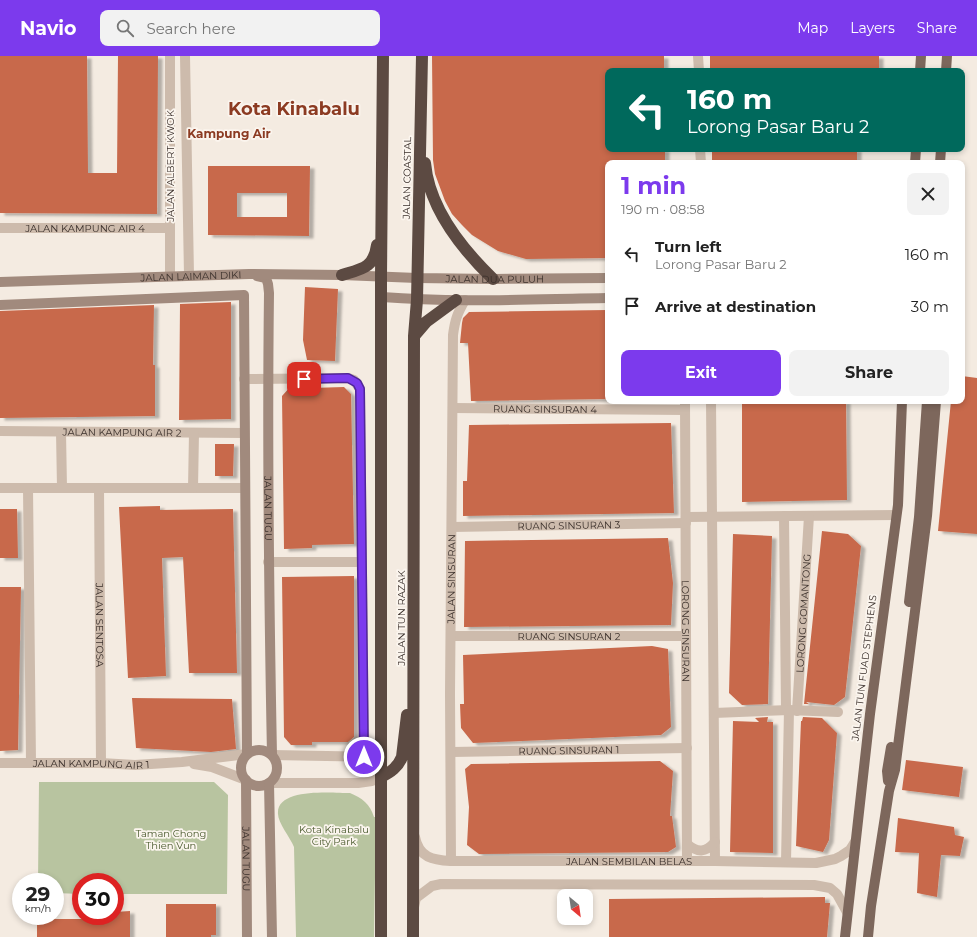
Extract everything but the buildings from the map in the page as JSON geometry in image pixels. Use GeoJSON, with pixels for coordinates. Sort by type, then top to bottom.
{"type":"FeatureCollection","features":[{"type":"Feature","properties":{"kind":"highway"},"geometry":{"type":"LineString","coordinates":[[382,297],[383,56]]}},
{"type":"Feature","properties":{"kind":"highway","name":"JALAN COASTAL"},"geometry":{"type":"LineString","coordinates":[[417,300],[422,56]]}},
{"type":"Feature","properties":{"kind":"highway"},"geometry":{"type":"LineString","coordinates":[[421,118],[426,170],[434,198],[458,241],[493,279]]}},
{"type":"Feature","properties":{"kind":"highway"},"geometry":{"type":"LineString","coordinates":[[342,275],[361,268],[373,260],[376,255],[382,202]]}},
{"type":"Feature","properties":{"kind":"highway","name":"JALAN TUN RAZAK"},"geometry":{"type":"LineString","coordinates":[[381,937],[382,297]]}},
{"type":"Feature","properties":{"kind":"highway","name":"JALAN TUN RAZAK"},"geometry":{"type":"LineString","coordinates":[[413,937],[414,336],[417,300]]}},
{"type":"Feature","properties":{"kind":"highway"},"geometry":{"type":"LineString","coordinates":[[414,336],[426,322],[460,300]]}},
{"type":"Feature","properties":{"kind":"highway"},"geometry":{"type":"LineString","coordinates":[[381,777],[400,764],[402,757],[413,662]]}},
{"type":"Feature","properties":{"kind":"main road"},"geometry":{"type":"LineString","coordinates":[[920,68],[921,56]]}},
{"type":"Feature","properties":{"kind":"main road"},"geometry":{"type":"LineString","coordinates":[[946,68],[947,56]]}},
{"type":"Feature","properties":{"kind":"main road","name":"JALAN TUN FUAD STEPHENS"},"geometry":{"type":"LineString","coordinates":[[845,937],[870,714],[896,515],[902,404]]}},
{"type":"Feature","properties":{"kind":"main road"},"geometry":{"type":"LineString","coordinates":[[889,791],[888,771],[919,517],[927,404]]}},
{"type":"Feature","properties":{"kind":"main road"},"geometry":{"type":"LineString","coordinates":[[868,937],[871,906],[889,791],[896,762],[927,516],[936,404]]}},
{"type":"Feature","properties":{"kind":"street","name":"JALAN ALBERT KWOK"},"geometry":{"type":"LineString","coordinates":[[170,56],[170,276]]}},
{"type":"Feature","properties":{"kind":"street","name":"JALAN ALBERT KWOK"},"geometry":{"type":"LineString","coordinates":[[186,56],[189,275]]}},
{"type":"Feature","properties":{"kind":"street"},"geometry":{"type":"LineString","coordinates":[[698,56],[699,68]]}},
{"type":"Feature","properties":{"kind":"street","name":"JALAN KAMPUNG AIR 4"},"geometry":{"type":"LineString","coordinates":[[0,228],[170,228]]}},
{"type":"Feature","properties":{"kind":"street","name":"JALAN LAIMAN DIKI"},"geometry":{"type":"LineString","coordinates":[[0,282],[249,274],[381,276]]}},
{"type":"Feature","properties":{"kind":"street","name":"JALAN TUGU"},"geometry":{"type":"LineString","coordinates":[[249,274],[266,278],[268,284],[268,562],[272,755]]}},
{"type":"Feature","properties":{"kind":"street","name":"JALAN DUA PULUH"},"geometry":{"type":"LineString","coordinates":[[381,276],[493,279],[605,278]]}},
{"type":"Feature","properties":{"kind":"street","name":"JALAN LAIMAN DIKI"},"geometry":{"type":"LineString","coordinates":[[0,305],[244,295],[244,379]]}},
{"type":"Feature","properties":{"kind":"street","name":"JALAN DUA PULUH"},"geometry":{"type":"LineString","coordinates":[[382,297],[417,300],[605,298]]}},
{"type":"Feature","properties":{"kind":"street","name":"JALAN SINSURAN"},"geometry":{"type":"LineString","coordinates":[[451,861],[452,752],[450,694],[454,321],[460,300]]}},
{"type":"Feature","properties":{"kind":"street"},"geometry":{"type":"LineString","coordinates":[[364,757],[359,386],[354,380],[348,378],[244,379],[247,754],[241,764],[241,770],[246,780],[260,786],[270,783],[358,783],[372,781],[381,777]]}},
{"type":"Feature","properties":{"kind":"street"},"geometry":{"type":"LineString","coordinates":[[711,404],[715,861]]}},
{"type":"Feature","properties":{"kind":"street","name":"RUANG SINSURAN 4"},"geometry":{"type":"LineString","coordinates":[[453,408],[685,406]]}},
{"type":"Feature","properties":{"kind":"street","name":"LORONG SINSURAN"},"geometry":{"type":"LineString","coordinates":[[685,406],[687,861]]}},
{"type":"Feature","properties":{"kind":"street","name":"JALAN KAMPUNG AIR 2"},"geometry":{"type":"LineString","coordinates":[[0,432],[244,433]]}},
{"type":"Feature","properties":{"kind":"street"},"geometry":{"type":"LineString","coordinates":[[61,432],[62,488]]}},
{"type":"Feature","properties":{"kind":"street"},"geometry":{"type":"LineString","coordinates":[[193,488],[194,433]]}},
{"type":"Feature","properties":{"kind":"street"},"geometry":{"type":"LineString","coordinates":[[0,488],[244,488]]}},
{"type":"Feature","properties":{"kind":"street"},"geometry":{"type":"LineString","coordinates":[[28,488],[31,763]]}},
{"type":"Feature","properties":{"kind":"street","name":"JALAN SENTOSA"},"geometry":{"type":"LineString","coordinates":[[99,488],[101,763]]}},
{"type":"Feature","properties":{"kind":"street","name":"RUANG SINSURAN 3"},"geometry":{"type":"LineString","coordinates":[[452,527],[686,520],[712,517],[896,515]]}},
{"type":"Feature","properties":{"kind":"street","name":"LORONG GOMANTONG"},"geometry":{"type":"LineString","coordinates":[[784,516],[790,710]]}},
{"type":"Feature","properties":{"kind":"street","name":"LORONG GOMANTONG"},"geometry":{"type":"LineString","coordinates":[[790,710],[809,516]]}},
{"type":"Feature","properties":{"kind":"street"},"geometry":{"type":"LineString","coordinates":[[268,562],[362,562]]}},
{"type":"Feature","properties":{"kind":"street","name":"RUANG SINSURAN 2"},"geometry":{"type":"LineString","coordinates":[[451,636],[686,636]]}},
{"type":"Feature","properties":{"kind":"street"},"geometry":{"type":"LineString","coordinates":[[714,713],[790,710],[838,712]]}},
{"type":"Feature","properties":{"kind":"street"},"geometry":{"type":"LineString","coordinates":[[786,862],[790,710]]}},
{"type":"Feature","properties":{"kind":"street","name":"RUANG SINSURAN 1"},"geometry":{"type":"LineString","coordinates":[[452,752],[687,748]]}},
{"type":"Feature","properties":{"kind":"street"},"geometry":{"type":"LineString","coordinates":[[247,754],[257,750],[268,752],[275,760],[277,770],[270,783],[272,937]]}},
{"type":"Feature","properties":{"kind":"street","name":"JALAN KAMPUNG AIR 1"},"geometry":{"type":"LineString","coordinates":[[0,763],[134,764],[182,762],[247,754]]}},
{"type":"Feature","properties":{"kind":"street"},"geometry":{"type":"LineString","coordinates":[[272,755],[381,757]]}},
{"type":"Feature","properties":{"kind":"street","name":"JALAN KAMPUNG AIR 1"},"geometry":{"type":"LineString","coordinates":[[182,762],[212,767],[246,780]]}},
{"type":"Feature","properties":{"kind":"street","name":"JALAN TUGU"},"geometry":{"type":"LineString","coordinates":[[246,780],[247,937]]}},
{"type":"Feature","properties":{"kind":"street","name":"JALAN SEMBILAN BELAS"},"geometry":{"type":"LineString","coordinates":[[414,829],[417,846],[423,853],[431,858],[451,861],[715,861],[816,863],[835,859],[850,850],[855,842]]}},
{"type":"Feature","properties":{"kind":"street"},"geometry":{"type":"LineString","coordinates":[[687,844],[693,849],[701,851],[711,847],[715,842]]}},
{"type":"Feature","properties":{"kind":"street"},"geometry":{"type":"LineString","coordinates":[[413,910],[416,898],[432,886],[441,884],[690,884],[814,885],[830,888],[837,894],[847,912]]}},
{"type":"Feature","properties":{"kind":"green space","name":"Taman Chong Thien Vun"},"geometry":{"type":"Polygon","coordinates":[[[39,782],[214,782],[228,795],[227,894],[124,894],[124,873],[72,873],[72,894],[64,893],[64,873],[38,873],[39,782]]]}},
{"type":"Feature","properties":{"kind":"green space","name":"Kota Kinabalu City Park"},"geometry":{"type":"Polygon","coordinates":[[[307,793],[350,793],[365,802],[370,808],[374,817],[376,817],[374,937],[296,937],[294,847],[279,818],[278,814],[280,805],[286,799],[295,795],[307,793]]]}},
{"type":"Feature","properties":{"kind":"district","name":"Kota Kinabalu"},"geometry":{"type":"Point","coordinates":[294,109]}},
{"type":"Feature","properties":{"kind":"district","name":"Kampung Air"},"geometry":{"type":"Point","coordinates":[229,133]}},
{"type":"Feature","properties":{"kind":"route"},"geometry":{"type":"LineString","coordinates":[[304,379],[348,378],[354,380],[360,389],[364,757]]}}]}
